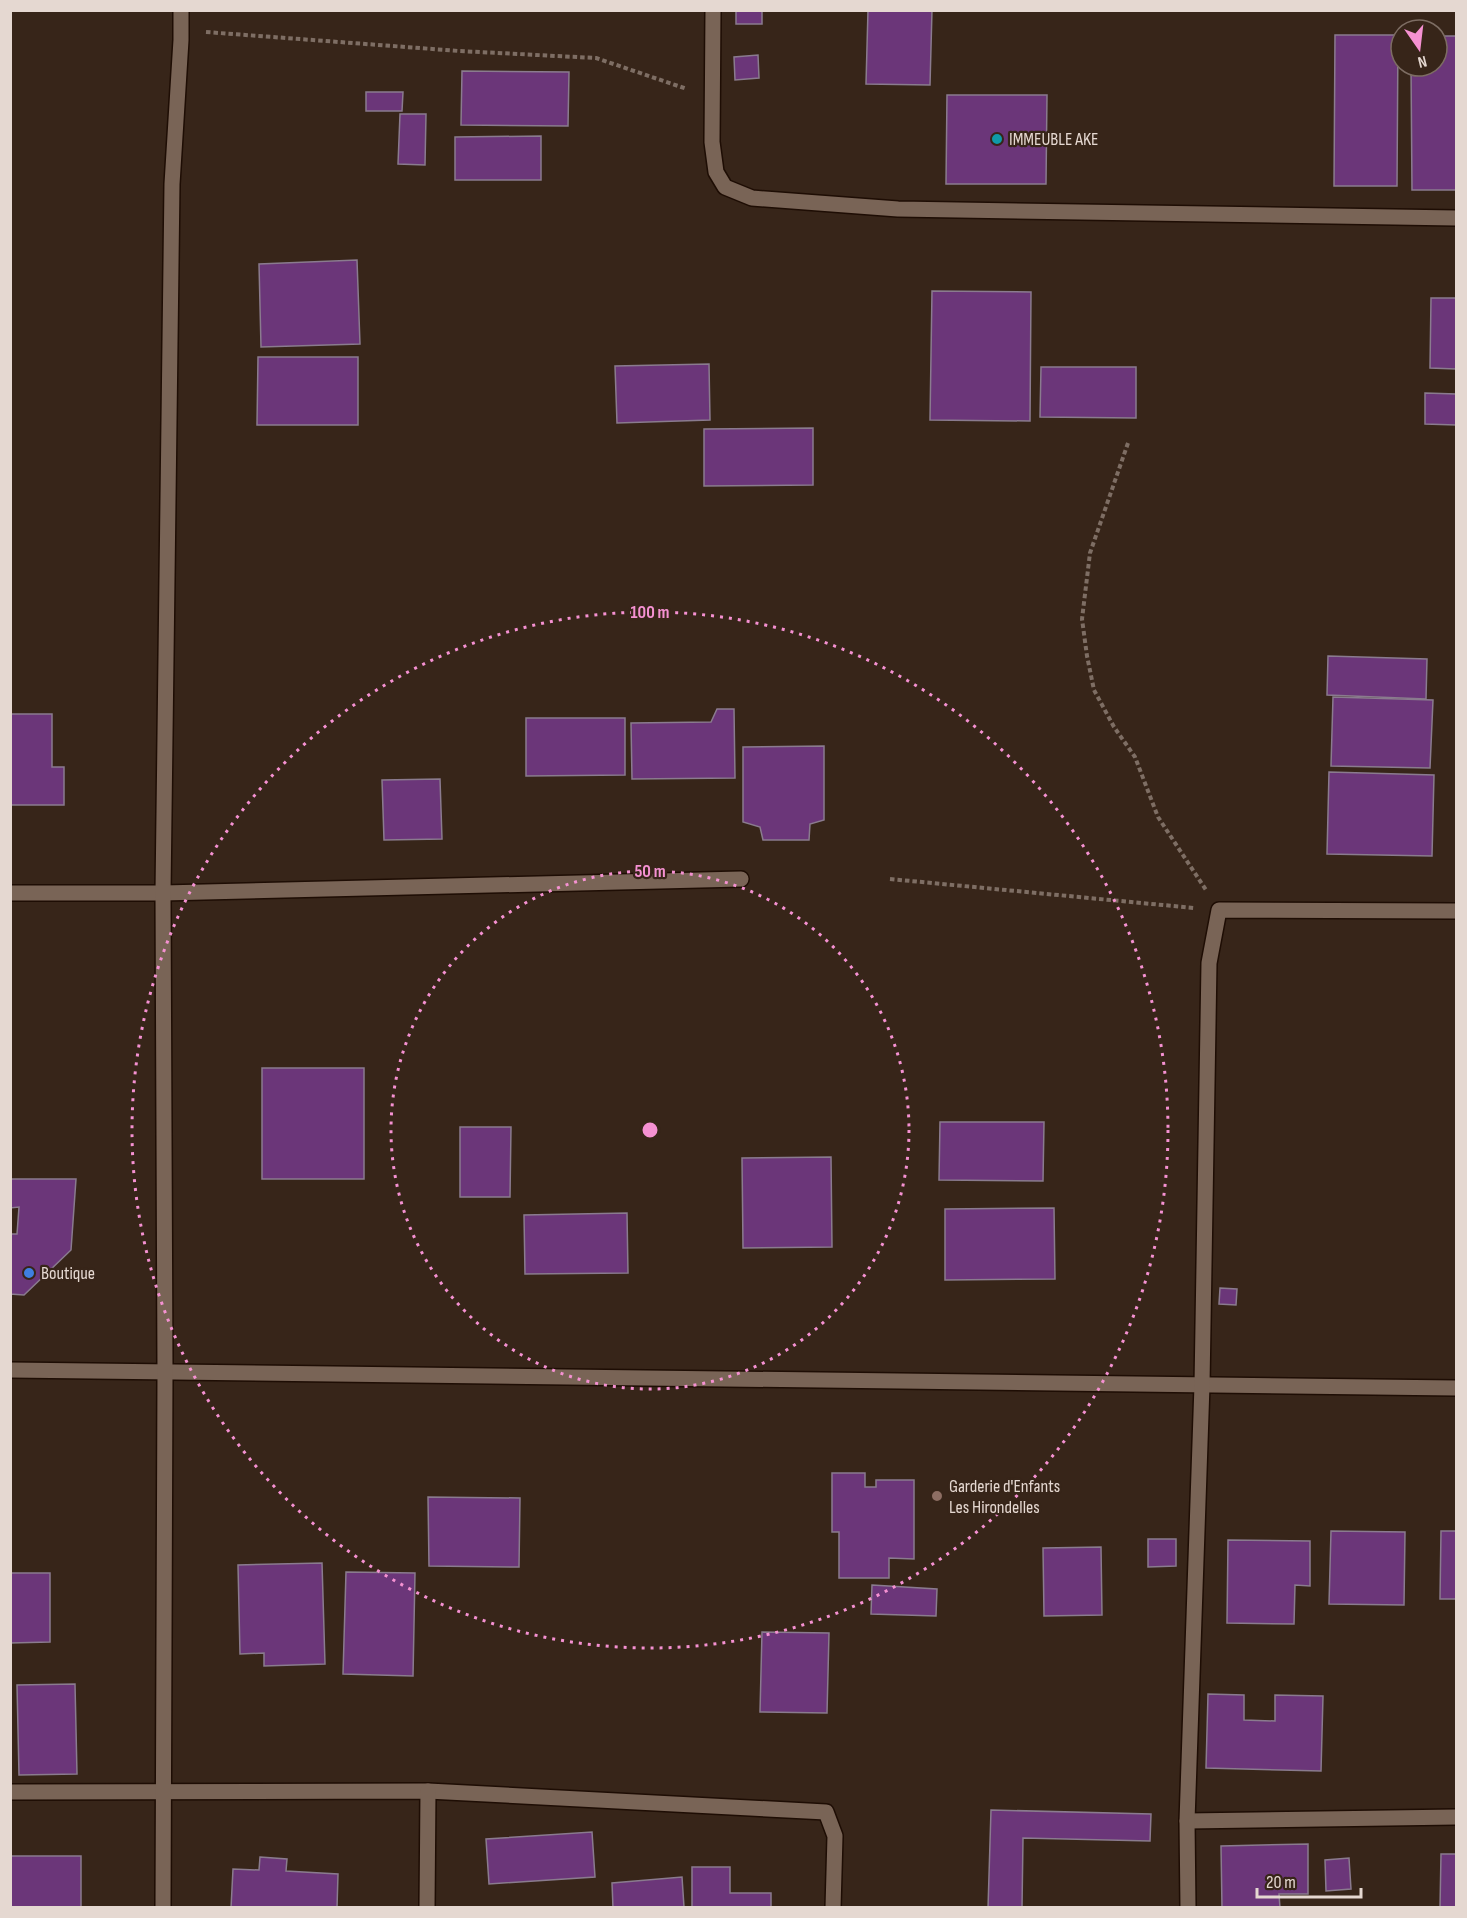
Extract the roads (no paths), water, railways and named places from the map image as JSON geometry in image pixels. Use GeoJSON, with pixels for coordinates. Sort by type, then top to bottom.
{"type":"FeatureCollection","features":[{"type":"Feature","properties":{"kind":"street"},"geometry":{"type":"LineString","coordinates":[[163,1908],[165,1372],[163,893],[172,184],[181,10]]}},
{"type":"Feature","properties":{"kind":"street"},"geometry":{"type":"LineString","coordinates":[[713,10],[712,142],[716,172],[725,187],[752,198],[898,208],[1456,218]]}},
{"type":"Feature","properties":{"kind":"street"},"geometry":{"type":"LineString","coordinates":[[10,893],[163,893],[741,879]]}},
{"type":"Feature","properties":{"kind":"street"},"geometry":{"type":"LineString","coordinates":[[1188,1908],[1187,1821],[1202,1385],[1209,963],[1219,910],[1456,911]]}},
{"type":"Feature","properties":{"kind":"street"},"geometry":{"type":"LineString","coordinates":[[10,1370],[1456,1388]]}},
{"type":"Feature","properties":{"kind":"street"},"geometry":{"type":"LineString","coordinates":[[427,1908],[428,1791]]}},
{"type":"Feature","properties":{"kind":"street"},"geometry":{"type":"LineString","coordinates":[[10,1792],[428,1791],[826,1812],[835,1836],[833,1908]]}},
{"type":"Feature","properties":{"kind":"street"},"geometry":{"type":"LineString","coordinates":[[1187,1821],[1456,1817]]}},
{"type":"Feature","properties":{"kind":"place","name":"IMMEUBLE AKE"},"geometry":{"type":"Point","coordinates":[997,139]}},
{"type":"Feature","properties":{"kind":"place","name":"Boutique"},"geometry":{"type":"Point","coordinates":[29,1273]}},
{"type":"Feature","properties":{"kind":"place","name":"Garderie d'Enfants Les Hirondelles"},"geometry":{"type":"Point","coordinates":[937,1496]}}]}
